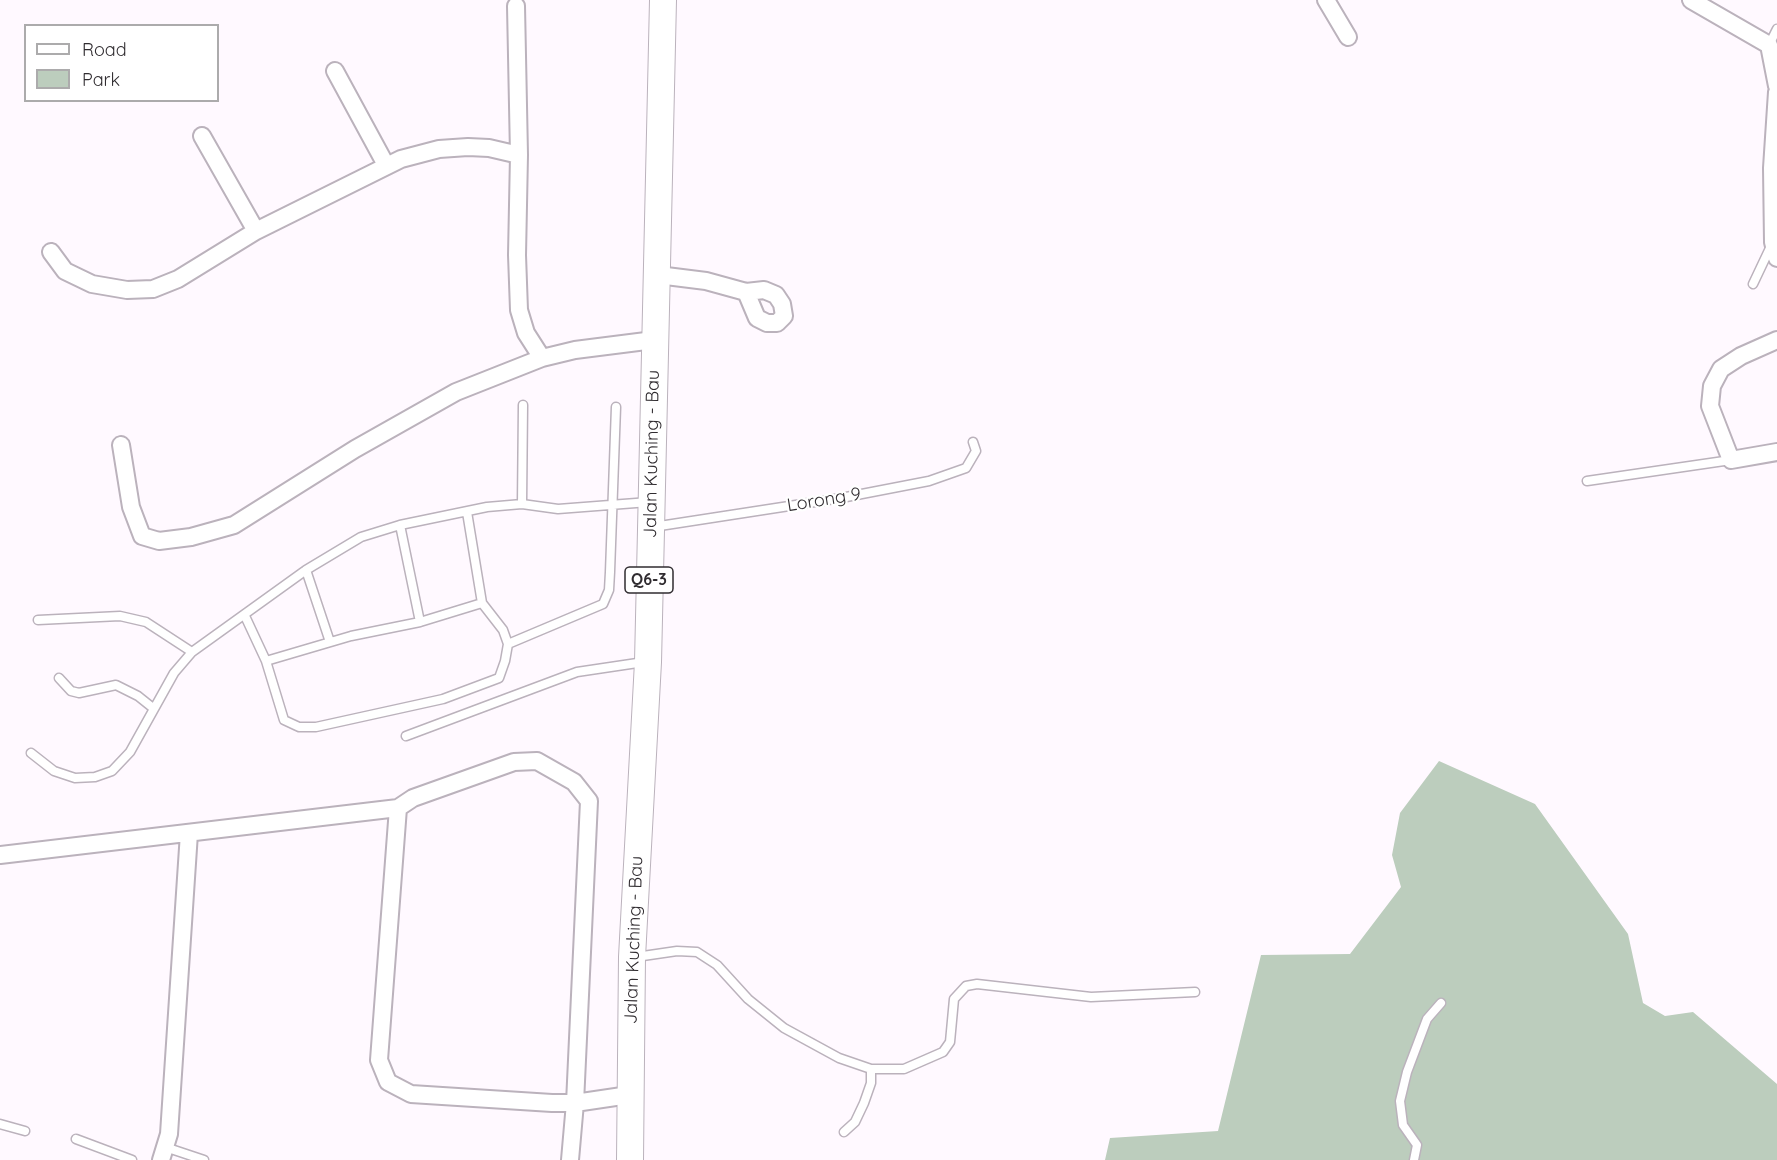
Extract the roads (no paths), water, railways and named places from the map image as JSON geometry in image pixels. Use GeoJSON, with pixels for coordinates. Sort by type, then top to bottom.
{"type":"FeatureCollection","features":[{"type":"Feature","properties":{"kind":"main road","name":"Jalan Kuching - Bau"},"geometry":{"type":"LineString","coordinates":[[630,1160],[632,957],[648,662],[663,0]]}},
{"type":"Feature","properties":{"kind":"street"},"geometry":{"type":"LineString","coordinates":[[1326,0],[1348,37]]}},
{"type":"Feature","properties":{"kind":"street"},"geometry":{"type":"LineString","coordinates":[[1692,0],[1769,45],[1777,86]]}},
{"type":"Feature","properties":{"kind":"street"},"geometry":{"type":"LineString","coordinates":[[516,6],[519,310],[526,333],[543,358]]}},
{"type":"Feature","properties":{"kind":"street"},"geometry":{"type":"LineString","coordinates":[[335,71],[386,165]]}},
{"type":"Feature","properties":{"kind":"street"},"geometry":{"type":"LineString","coordinates":[[1775,250],[1772,168],[1777,92]]}},
{"type":"Feature","properties":{"kind":"street"},"geometry":{"type":"LineString","coordinates":[[202,136],[256,231]]}},
{"type":"Feature","properties":{"kind":"street"},"geometry":{"type":"LineString","coordinates":[[51,252],[65,271],[92,284],[127,290],[153,289],[178,279],[256,231],[386,165],[439,149],[489,148],[519,155]]}},
{"type":"Feature","properties":{"kind":"street"},"geometry":{"type":"LineString","coordinates":[[658,275],[706,280],[746,291]]}},
{"type":"Feature","properties":{"kind":"street"},"geometry":{"type":"LineString","coordinates":[[1777,339],[1741,356],[1721,369],[1712,386],[1710,406],[1731,460],[1777,452]]}},
{"type":"Feature","properties":{"kind":"street"},"geometry":{"type":"LineString","coordinates":[[121,445],[131,507],[142,536],[159,541],[191,537],[234,525],[355,449],[456,392],[543,358],[575,350],[654,340]]}},
{"type":"Feature","properties":{"kind":"street"},"geometry":{"type":"LineString","coordinates":[[0,855],[398,808],[413,798],[514,762],[537,761],[574,782],[589,801],[575,1103],[570,1160]]}},
{"type":"Feature","properties":{"kind":"street"},"geometry":{"type":"LineString","coordinates":[[398,808],[379,1060],[388,1082],[411,1094],[575,1103],[629,1095]]}},
{"type":"Feature","properties":{"kind":"street"},"geometry":{"type":"LineString","coordinates":[[163,1153],[169,1134],[189,833]]}},
{"type":"Feature","properties":{"kind":"lane"},"geometry":{"type":"LineString","coordinates":[[1769,45],[1777,29]]}},
{"type":"Feature","properties":{"kind":"lane"},"geometry":{"type":"LineString","coordinates":[[1754,284],[1775,250]]}},
{"type":"Feature","properties":{"kind":"lane"},"geometry":{"type":"LineString","coordinates":[[522,504],[523,405]]}},
{"type":"Feature","properties":{"kind":"lane"},"geometry":{"type":"LineString","coordinates":[[508,644],[603,604],[609,590],[616,407]]}},
{"type":"Feature","properties":{"kind":"lane","name":"Lorong 9"},"geometry":{"type":"LineString","coordinates":[[650,528],[842,498],[929,481],[966,468],[976,451],[974,442]]}},
{"type":"Feature","properties":{"kind":"lane"},"geometry":{"type":"LineString","coordinates":[[1587,481],[1731,460]]}},
{"type":"Feature","properties":{"kind":"lane"},"geometry":{"type":"LineString","coordinates":[[31,753],[54,771],[75,778],[95,777],[112,771],[130,752],[174,673],[192,652],[306,570],[360,537],[400,525],[487,507],[522,504],[558,509],[651,501]]}},
{"type":"Feature","properties":{"kind":"lane"},"geometry":{"type":"LineString","coordinates":[[244,616],[266,661],[284,720],[299,726],[316,727],[443,699],[498,678],[506,661],[508,644],[503,630],[482,603],[467,512]]}},
{"type":"Feature","properties":{"kind":"lane"},"geometry":{"type":"LineString","coordinates":[[400,525],[420,622]]}},
{"type":"Feature","properties":{"kind":"lane"},"geometry":{"type":"LineString","coordinates":[[306,570],[330,642]]}},
{"type":"Feature","properties":{"kind":"lane"},"geometry":{"type":"LineString","coordinates":[[266,661],[330,642],[420,622],[482,603]]}},
{"type":"Feature","properties":{"kind":"lane"},"geometry":{"type":"LineString","coordinates":[[38,620],[120,616],[146,622],[192,652]]}},
{"type":"Feature","properties":{"kind":"lane"},"geometry":{"type":"LineString","coordinates":[[406,736],[577,672],[648,662]]}},
{"type":"Feature","properties":{"kind":"lane"},"geometry":{"type":"LineString","coordinates":[[59,678],[71,691],[79,693],[116,686],[138,696],[153,708]]}},
{"type":"Feature","properties":{"kind":"lane"},"geometry":{"type":"LineString","coordinates":[[632,957],[676,951],[697,952],[717,965],[748,999],[784,1028],[839,1059],[871,1069],[904,1069],[943,1052],[950,1042],[954,999],[966,986],[977,984],[1091,997],[1195,992]]}},
{"type":"Feature","properties":{"kind":"lane"},"geometry":{"type":"LineString","coordinates":[[1414,1160],[1417,1145],[1403,1125],[1400,1101],[1407,1072],[1427,1019],[1441,1003]]}},
{"type":"Feature","properties":{"kind":"lane"},"geometry":{"type":"LineString","coordinates":[[844,1132],[855,1122],[864,1103],[871,1083],[871,1069]]}},
{"type":"Feature","properties":{"kind":"lane"},"geometry":{"type":"LineString","coordinates":[[0,1124],[25,1131]]}},
{"type":"Feature","properties":{"kind":"lane"},"geometry":{"type":"LineString","coordinates":[[76,1139],[116,1157],[132,1160]]}},
{"type":"Feature","properties":{"kind":"lane"},"geometry":{"type":"LineString","coordinates":[[163,1153],[199,1159]]}}]}
